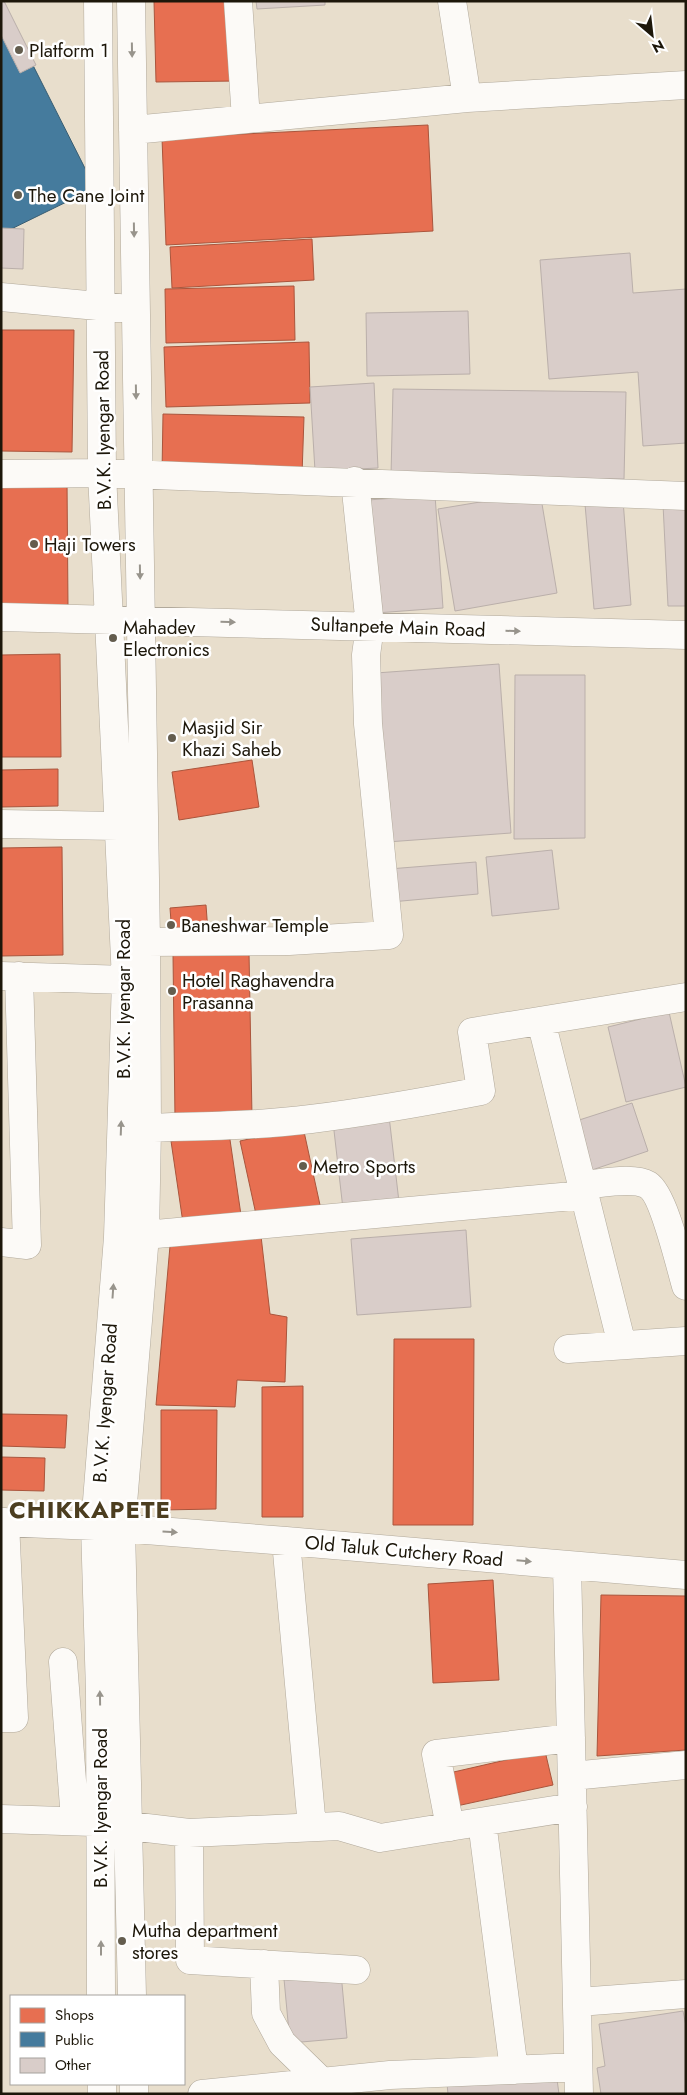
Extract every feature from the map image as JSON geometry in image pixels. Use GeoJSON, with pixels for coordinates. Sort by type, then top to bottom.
{"type":"FeatureCollection","features":[{"type":"Feature","properties":{"kind":"street","name":"B.V.K. Iyengar Road"},"geometry":{"type":"LineString","coordinates":[[98,1],[102,472],[126,980],[108,1527],[88,1822],[101,1995]]}},
{"type":"Feature","properties":{"kind":"street","name":"B.V.K. Iyengar Road"},"geometry":{"type":"LineString","coordinates":[[131,1],[137,474],[146,942],[147,1128],[145,1235],[108,1527],[130,1826],[132,1995]]}},
{"type":"Feature","properties":{"kind":"street"},"geometry":{"type":"LineString","coordinates":[[238,1],[246,119]]}},
{"type":"Feature","properties":{"kind":"street"},"geometry":{"type":"LineString","coordinates":[[452,1],[467,98]]}},
{"type":"Feature","properties":{"kind":"street"},"geometry":{"type":"LineString","coordinates":[[133,130],[467,98],[686,85]]}},
{"type":"Feature","properties":{"kind":"street"},"geometry":{"type":"LineString","coordinates":[[1,297],[135,309]]}},
{"type":"Feature","properties":{"kind":"street"},"geometry":{"type":"LineString","coordinates":[[1,474],[102,472],[686,496]]}},
{"type":"Feature","properties":{"kind":"street"},"geometry":{"type":"LineString","coordinates":[[146,942],[289,941],[389,935],[368,724],[366,655],[370,626],[355,481]]}},
{"type":"Feature","properties":{"kind":"street","name":"Sultanpete Main Road"},"geometry":{"type":"LineString","coordinates":[[1,616],[686,635]]}},
{"type":"Feature","properties":{"kind":"street"},"geometry":{"type":"LineString","coordinates":[[1,824],[118,826]]}},
{"type":"Feature","properties":{"kind":"street"},"geometry":{"type":"LineString","coordinates":[[1,1242],[28,1245],[11,1104],[10,976],[126,980]]}},
{"type":"Feature","properties":{"kind":"street"},"geometry":{"type":"LineString","coordinates":[[147,1128],[309,1119],[406,1106],[481,1091],[472,1032],[686,996]]}},
{"type":"Feature","properties":{"kind":"street"},"geometry":{"type":"LineString","coordinates":[[541,1021],[622,1345]]}},
{"type":"Feature","properties":{"kind":"street"},"geometry":{"type":"LineString","coordinates":[[145,1235],[583,1190],[632,1181],[648,1185],[661,1202],[686,1286]]}},
{"type":"Feature","properties":{"kind":"street"},"geometry":{"type":"LineString","coordinates":[[568,1349],[686,1341]]}},
{"type":"Feature","properties":{"kind":"street"},"geometry":{"type":"LineString","coordinates":[[1,1718],[14,1718],[3,1522]]}},
{"type":"Feature","properties":{"kind":"street","name":"Old Taluk Cutchery Road"},"geometry":{"type":"LineString","coordinates":[[3,1522],[108,1527],[686,1575]]}},
{"type":"Feature","properties":{"kind":"street"},"geometry":{"type":"LineString","coordinates":[[286,1541],[312,1827]]}},
{"type":"Feature","properties":{"kind":"street"},"geometry":{"type":"LineString","coordinates":[[202,2094],[322,2082],[391,2084],[514,2070],[578,2081],[578,2002],[567,1565]]}},
{"type":"Feature","properties":{"kind":"street"},"geometry":{"type":"LineString","coordinates":[[1,1819],[88,1822],[63,1662]]}},
{"type":"Feature","properties":{"kind":"street"},"geometry":{"type":"LineString","coordinates":[[450,1827],[436,1754],[571,1738]]}},
{"type":"Feature","properties":{"kind":"street"},"geometry":{"type":"LineString","coordinates":[[572,1776],[686,1765]]}},
{"type":"Feature","properties":{"kind":"street"},"geometry":{"type":"LineString","coordinates":[[130,1826],[189,1833],[339,1826],[380,1838],[573,1807]]}},
{"type":"Feature","properties":{"kind":"street"},"geometry":{"type":"LineString","coordinates":[[482,1822],[514,2070]]}},
{"type":"Feature","properties":{"kind":"street"},"geometry":{"type":"LineString","coordinates":[[189,1833],[190,1960],[356,1970]]}},
{"type":"Feature","properties":{"kind":"street"},"geometry":{"type":"LineString","coordinates":[[264,1964],[266,2013],[282,2043],[322,2082]]}},
{"type":"Feature","properties":{"kind":"street"},"geometry":{"type":"LineString","coordinates":[[578,2002],[686,1994]]}},
{"type":"Feature","properties":{"kind":"building: Shops"},"geometry":{"type":"Polygon","coordinates":[[[154,1],[234,1],[236,81],[156,82],[154,1]]]}},
{"type":"Feature","properties":{"kind":"building: Shops"},"geometry":{"type":"Polygon","coordinates":[[[428,125],[433,231],[166,245],[162,138],[428,125]]]}},
{"type":"Feature","properties":{"kind":"building: Shops"},"geometry":{"type":"Polygon","coordinates":[[[312,239],[314,280],[172,288],[170,247],[312,239]]]}},
{"type":"Feature","properties":{"kind":"building: Shops"},"geometry":{"type":"Polygon","coordinates":[[[294,286],[295,340],[166,343],[165,289],[294,286]]]}},
{"type":"Feature","properties":{"kind":"building: Shops"},"geometry":{"type":"Polygon","coordinates":[[[2,330],[74,330],[72,452],[1,451],[2,330]]]}},
{"type":"Feature","properties":{"kind":"building: Shops"},"geometry":{"type":"Polygon","coordinates":[[[309,342],[310,403],[166,407],[164,347],[309,342]]]}},
{"type":"Feature","properties":{"kind":"building: Shops"},"geometry":{"type":"Polygon","coordinates":[[[163,414],[304,417],[302,475],[162,473],[163,414]]]}},
{"type":"Feature","properties":{"kind":"building: Shops","name":"Haji Towers"},"geometry":{"type":"Polygon","coordinates":[[[67,480],[68,608],[1,608],[1,481],[67,480]]]}},
{"type":"Feature","properties":{"kind":"building: Shops"},"geometry":{"type":"Polygon","coordinates":[[[60,654],[61,757],[1,757],[1,655],[60,654]]]}},
{"type":"Feature","properties":{"kind":"building: Shops"},"geometry":{"type":"Polygon","coordinates":[[[252,760],[259,807],[179,820],[172,772],[252,760]]]}},
{"type":"Feature","properties":{"kind":"building: Shops"},"geometry":{"type":"Polygon","coordinates":[[[58,769],[58,806],[1,807],[1,770],[58,769]]]}},
{"type":"Feature","properties":{"kind":"building: Shops"},"geometry":{"type":"Polygon","coordinates":[[[62,847],[63,955],[1,956],[1,848],[62,847]]]}},
{"type":"Feature","properties":{"kind":"building: Shops"},"geometry":{"type":"Polygon","coordinates":[[[206,905],[208,932],[172,935],[170,908],[206,905]]]}},
{"type":"Feature","properties":{"kind":"building: Shops"},"geometry":{"type":"Polygon","coordinates":[[[249,952],[252,1117],[175,1119],[173,954],[249,952]]]}},
{"type":"Feature","properties":{"kind":"building: Shops"},"geometry":{"type":"Polygon","coordinates":[[[303,1127],[320,1205],[257,1219],[240,1141],[303,1127]]]}},
{"type":"Feature","properties":{"kind":"building: Shops"},"geometry":{"type":"Polygon","coordinates":[[[229,1133],[241,1215],[183,1223],[171,1141],[229,1133]]]}},
{"type":"Feature","properties":{"kind":"building: Shops"},"geometry":{"type":"Polygon","coordinates":[[[261,1236],[270,1314],[287,1317],[285,1382],[237,1380],[235,1407],[156,1405],[170,1246],[261,1236]]]}},
{"type":"Feature","properties":{"kind":"building: Shops"},"geometry":{"type":"Polygon","coordinates":[[[394,1339],[474,1339],[473,1525],[393,1525],[394,1339]]]}},
{"type":"Feature","properties":{"kind":"building: Shops"},"geometry":{"type":"Polygon","coordinates":[[[303,1386],[303,1517],[262,1517],[262,1387],[303,1386]]]}},
{"type":"Feature","properties":{"kind":"building: Shops"},"geometry":{"type":"Polygon","coordinates":[[[161,1410],[217,1410],[216,1509],[161,1510],[161,1410]]]}},
{"type":"Feature","properties":{"kind":"building: Shops"},"geometry":{"type":"Polygon","coordinates":[[[1,1414],[67,1415],[65,1448],[1,1446],[1,1414]]]}},
{"type":"Feature","properties":{"kind":"building: Shops"},"geometry":{"type":"Polygon","coordinates":[[[1,1457],[45,1458],[44,1491],[1,1490],[1,1457]]]}},
{"type":"Feature","properties":{"kind":"building: Shops"},"geometry":{"type":"Polygon","coordinates":[[[493,1580],[499,1680],[433,1683],[428,1584],[493,1580]]]}},
{"type":"Feature","properties":{"kind":"building: Shops"},"geometry":{"type":"Polygon","coordinates":[[[601,1595],[686,1596],[686,1750],[597,1756],[601,1595]]]}},
{"type":"Feature","properties":{"kind":"building: Shops"},"geometry":{"type":"Polygon","coordinates":[[[545,1751],[553,1785],[452,1807],[445,1774],[545,1751]]]}},
{"type":"Feature","properties":{"kind":"building: Public"},"geometry":{"type":"Polygon","coordinates":[[[1,2],[95,188],[1,234],[1,2]]]}},
{"type":"Feature","properties":{"kind":"building: Other","name":"Platform 1"},"geometry":{"type":"Polygon","coordinates":[[[1,1],[4,1],[36,65],[20,73],[1,35],[1,1]]]}},
{"type":"Feature","properties":{"kind":"building: Other"},"geometry":{"type":"Polygon","coordinates":[[[256,1],[325,1],[325,5],[257,9],[256,1]]]}},
{"type":"Feature","properties":{"kind":"building: Other"},"geometry":{"type":"Polygon","coordinates":[[[1,228],[24,229],[23,269],[1,268],[1,228]]]}},
{"type":"Feature","properties":{"kind":"building: Other"},"geometry":{"type":"Polygon","coordinates":[[[630,253],[633,293],[686,289],[686,443],[643,446],[638,372],[549,379],[540,260],[630,253]]]}},
{"type":"Feature","properties":{"kind":"building: Other"},"geometry":{"type":"Polygon","coordinates":[[[468,311],[470,374],[367,376],[366,313],[468,311]]]}},
{"type":"Feature","properties":{"kind":"building: Other"},"geometry":{"type":"Polygon","coordinates":[[[374,383],[378,468],[315,471],[310,387],[374,383]]]}},
{"type":"Feature","properties":{"kind":"building: Other"},"geometry":{"type":"Polygon","coordinates":[[[393,389],[626,392],[624,479],[391,476],[393,389]]]}},
{"type":"Feature","properties":{"kind":"building: Other"},"geometry":{"type":"Polygon","coordinates":[[[540,492],[557,593],[455,611],[438,509],[540,492]]]}},
{"type":"Feature","properties":{"kind":"building: Other"},"geometry":{"type":"Polygon","coordinates":[[[435,495],[443,608],[376,613],[368,500],[435,495]]]}},
{"type":"Feature","properties":{"kind":"building: Other"},"geometry":{"type":"Polygon","coordinates":[[[623,500],[631,605],[594,609],[585,504],[623,500]]]}},
{"type":"Feature","properties":{"kind":"building: Other"},"geometry":{"type":"Polygon","coordinates":[[[686,503],[686,606],[668,606],[663,504],[686,503]]]}},
{"type":"Feature","properties":{"kind":"building: Other"},"geometry":{"type":"Polygon","coordinates":[[[499,664],[511,833],[387,842],[376,673],[499,664]]]}},
{"type":"Feature","properties":{"kind":"building: Other"},"geometry":{"type":"Polygon","coordinates":[[[515,675],[585,675],[585,838],[514,839],[515,675]]]}},
{"type":"Feature","properties":{"kind":"building: Other"},"geometry":{"type":"Polygon","coordinates":[[[552,850],[559,909],[492,916],[486,857],[552,850]]]}},
{"type":"Feature","properties":{"kind":"building: Other"},"geometry":{"type":"Polygon","coordinates":[[[476,862],[478,894],[391,902],[389,869],[476,862]]]}},
{"type":"Feature","properties":{"kind":"building: Other"},"geometry":{"type":"Polygon","coordinates":[[[669,1012],[686,1087],[626,1102],[608,1027],[669,1012]]]}},
{"type":"Feature","properties":{"kind":"building: Other"},"geometry":{"type":"Polygon","coordinates":[[[632,1103],[648,1151],[589,1171],[573,1122],[632,1103]]]}},
{"type":"Feature","properties":{"kind":"building: Other"},"geometry":{"type":"Polygon","coordinates":[[[389,1116],[399,1202],[343,1209],[333,1122],[389,1116]]]}},
{"type":"Feature","properties":{"kind":"building: Other"},"geometry":{"type":"Polygon","coordinates":[[[466,1230],[471,1307],[357,1315],[351,1239],[466,1230]]]}},
{"type":"Feature","properties":{"kind":"building: Other"},"geometry":{"type":"Polygon","coordinates":[[[341,1973],[347,2038],[290,2043],[284,1979],[341,1973]]]}},
{"type":"Feature","properties":{"kind":"building: Other"},"geometry":{"type":"Polygon","coordinates":[[[683,2011],[686,2026],[686,2094],[601,2094],[597,2068],[605,2066],[599,2024],[683,2011]]]}},
{"type":"Feature","properties":{"kind":"building: Other"},"geometry":{"type":"Polygon","coordinates":[[[556,2072],[559,2094],[448,2094],[447,2084],[556,2072]]]}},
{"type":"Feature","properties":{"kind":"place","name":"Platform 1"},"geometry":{"type":"Point","coordinates":[19,50]}},
{"type":"Feature","properties":{"kind":"place","name":"The Cane Joint"},"geometry":{"type":"Point","coordinates":[18,195]}},
{"type":"Feature","properties":{"kind":"place","name":"Haji Towers"},"geometry":{"type":"Point","coordinates":[34,544]}},
{"type":"Feature","properties":{"kind":"place","name":"Mahadev Electronics"},"geometry":{"type":"Point","coordinates":[113,638]}},
{"type":"Feature","properties":{"kind":"place","name":"Masjid Sir Khazi Saheb"},"geometry":{"type":"Point","coordinates":[172,738]}},
{"type":"Feature","properties":{"kind":"place","name":"Baneshwar Temple"},"geometry":{"type":"Point","coordinates":[171,925]}},
{"type":"Feature","properties":{"kind":"place","name":"Hotel Raghavendra Prasanna"},"geometry":{"type":"Point","coordinates":[172,991]}},
{"type":"Feature","properties":{"kind":"place","name":"Metro Sports"},"geometry":{"type":"Point","coordinates":[303,1166]}},
{"type":"Feature","properties":{"kind":"place","name":"Mutha department stores"},"geometry":{"type":"Point","coordinates":[122,1941]}},
{"type":"Feature","properties":{"kind":"district","name":"CHIKKAPETE"},"geometry":{"type":"Point","coordinates":[90,1509]}}]}
